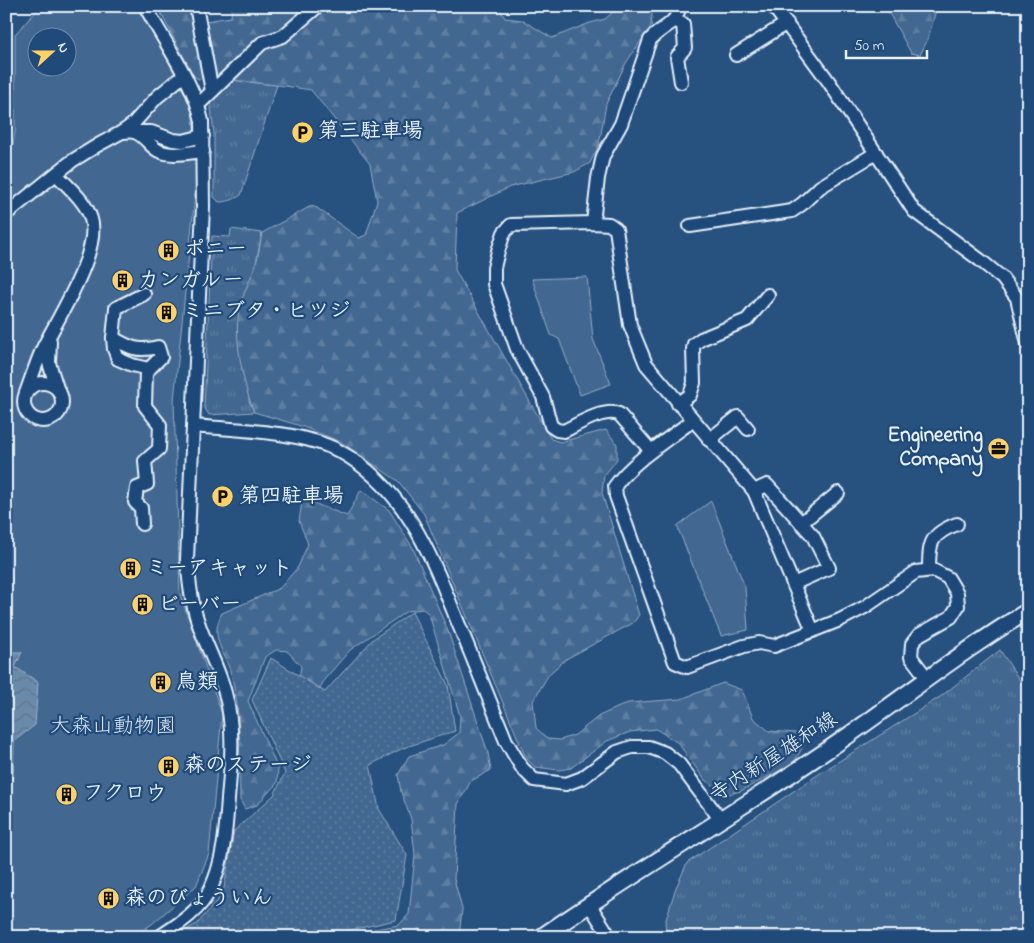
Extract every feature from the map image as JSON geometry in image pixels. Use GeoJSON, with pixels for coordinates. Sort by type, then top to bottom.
{"type":"FeatureCollection","features":[{"type":"Feature","properties":{"kind":"main road","name":"寺内新屋雄和線"},"geometry":{"type":"LineString","coordinates":[[541,937],[589,904],[821,755],[926,678],[1028,611]]}},
{"type":"Feature","properties":{"kind":"street"},"geometry":{"type":"LineString","coordinates":[[145,6],[184,75],[198,105],[202,121],[203,207],[187,559],[190,591],[198,621],[225,692],[230,713],[232,740],[224,844],[211,890],[199,906],[186,918],[159,937]]}},
{"type":"Feature","properties":{"kind":"street"},"geometry":{"type":"LineString","coordinates":[[196,6],[212,91]]}},
{"type":"Feature","properties":{"kind":"street"},"geometry":{"type":"LineString","coordinates":[[198,105],[262,43],[283,36],[318,6]]}},
{"type":"Feature","properties":{"kind":"street"},"geometry":{"type":"LineString","coordinates":[[593,223],[598,178],[603,156],[621,124],[650,40],[675,20],[679,6]]}},
{"type":"Feature","properties":{"kind":"street"},"geometry":{"type":"LineString","coordinates":[[773,6],[829,82],[914,211],[1002,278],[1022,300],[1028,344]]}},
{"type":"Feature","properties":{"kind":"street"},"geometry":{"type":"LineString","coordinates":[[675,20],[684,24],[685,48],[677,57],[680,82]]}},
{"type":"Feature","properties":{"kind":"street"},"geometry":{"type":"LineString","coordinates":[[736,55],[787,23]]}},
{"type":"Feature","properties":{"kind":"street"},"geometry":{"type":"LineString","coordinates":[[128,132],[152,104],[184,75]]}},
{"type":"Feature","properties":{"kind":"street"},"geometry":{"type":"LineString","coordinates":[[152,104],[150,109],[158,135]]}},
{"type":"Feature","properties":{"kind":"street"},"geometry":{"type":"LineString","coordinates":[[128,132],[141,136],[151,147],[162,152],[203,151]]}},
{"type":"Feature","properties":{"kind":"street"},"geometry":{"type":"LineString","coordinates":[[6,214],[85,152],[128,132],[151,132],[172,140],[183,141],[203,136]]}},
{"type":"Feature","properties":{"kind":"street"},"geometry":{"type":"LineString","coordinates":[[690,226],[792,211],[820,187],[876,153]]}},
{"type":"Feature","properties":{"kind":"street"},"geometry":{"type":"LineString","coordinates":[[26,393],[35,384],[47,382],[57,388],[62,394],[62,407],[55,418],[49,421],[36,420],[30,417],[24,406],[26,393],[42,351],[88,259],[93,236],[92,219],[83,202],[56,174]]}},
{"type":"Feature","properties":{"kind":"street"},"geometry":{"type":"LineString","coordinates":[[651,452],[619,414],[612,411],[564,431],[557,430],[551,426],[543,397],[517,349],[494,284],[494,268],[498,251],[504,233],[511,225],[593,223],[609,224],[616,229],[630,325],[646,364],[692,421],[754,491],[813,631]]}},
{"type":"Feature","properties":{"kind":"street"},"geometry":{"type":"LineString","coordinates":[[144,294],[116,308],[114,349],[118,359],[149,369]]}},
{"type":"Feature","properties":{"kind":"street"},"geometry":{"type":"LineString","coordinates":[[678,404],[690,395],[694,383],[694,344],[701,339],[747,320],[768,295]]}},
{"type":"Feature","properties":{"kind":"street"},"geometry":{"type":"LineString","coordinates":[[51,334],[48,363],[57,388]]}},
{"type":"Feature","properties":{"kind":"street"},"geometry":{"type":"LineString","coordinates":[[114,338],[143,351],[158,347],[161,356],[146,372],[145,406],[160,425],[159,449],[145,461],[147,484],[137,488],[135,502],[141,508],[142,524]]}},
{"type":"Feature","properties":{"kind":"street"},"geometry":{"type":"LineString","coordinates":[[709,440],[738,417],[748,429]]}},
{"type":"Feature","properties":{"kind":"street"},"geometry":{"type":"LineString","coordinates":[[692,421],[651,452],[615,486],[616,496],[675,662],[687,667],[744,646],[759,643],[774,646],[840,620],[865,607],[916,572],[933,570],[948,578],[957,593],[958,606],[952,617],[919,635],[912,644],[911,657],[926,678]]}},
{"type":"Feature","properties":{"kind":"street"},"geometry":{"type":"LineString","coordinates":[[194,426],[299,437],[338,450],[366,470],[391,495],[412,522],[431,555],[506,740],[522,768],[534,780],[566,784],[582,778],[617,752],[632,747],[649,747],[665,753],[679,764],[720,819]]}},
{"type":"Feature","properties":{"kind":"street"},"geometry":{"type":"LineString","coordinates":[[754,491],[767,485],[812,536],[829,568],[793,584]]}},
{"type":"Feature","properties":{"kind":"street"},"geometry":{"type":"LineString","coordinates":[[801,523],[838,493]]}},
{"type":"Feature","properties":{"kind":"street"},"geometry":{"type":"LineString","coordinates":[[930,570],[929,552],[934,537],[957,524]]}},
{"type":"Feature","properties":{"kind":"street"},"geometry":{"type":"LineString","coordinates":[[589,904],[610,937]]}},
{"type":"Feature","properties":{"kind":"green space","name":"大森山動物園"},"geometry":{"type":"Polygon","coordinates":[[[41,6],[137,7],[172,68],[192,109],[198,166],[174,400],[180,594],[222,714],[209,854],[196,886],[152,924],[133,937],[6,937],[6,183],[15,132],[15,34],[41,6]]]}},
{"type":"Feature","properties":{"kind":"green space"},"geometry":{"type":"Polygon","coordinates":[[[157,6],[193,6],[204,76],[200,80],[194,76],[157,6]]]}},
{"type":"Feature","properties":{"kind":"green space"},"geometry":{"type":"Polygon","coordinates":[[[232,6],[498,6],[505,18],[522,20],[552,38],[605,19],[620,6],[653,6],[651,26],[626,63],[606,104],[599,145],[590,163],[574,172],[510,187],[457,213],[455,270],[551,439],[560,442],[606,430],[617,444],[617,459],[604,476],[602,493],[639,615],[633,623],[566,659],[549,674],[533,701],[536,728],[548,739],[560,740],[575,735],[599,716],[628,703],[681,699],[723,683],[742,690],[753,718],[769,731],[796,733],[804,744],[794,763],[741,791],[725,795],[705,780],[678,743],[656,729],[630,732],[607,741],[571,768],[559,770],[535,767],[526,758],[424,514],[398,481],[341,442],[301,426],[254,412],[241,365],[237,328],[240,306],[255,266],[262,233],[311,206],[317,208],[359,238],[366,235],[377,201],[370,164],[311,90],[216,77],[205,21],[231,17],[232,6]]]}},
{"type":"Feature","properties":{"kind":"green space"},"geometry":{"type":"Polygon","coordinates":[[[885,6],[937,6],[928,39],[920,55],[911,53],[885,6]]]}},
{"type":"Feature","properties":{"kind":"green space"},"geometry":{"type":"Polygon","coordinates":[[[229,80],[277,85],[241,195],[225,202],[219,202],[214,197],[214,134],[210,100],[229,80]]]}},
{"type":"Feature","properties":{"kind":"green space"},"geometry":{"type":"Polygon","coordinates":[[[231,229],[262,233],[255,268],[245,291],[249,401],[254,412],[209,415],[204,407],[212,236],[230,237],[231,229]]]}},
{"type":"Feature","properties":{"kind":"green space"},"geometry":{"type":"Polygon","coordinates":[[[587,277],[593,339],[611,384],[580,395],[559,339],[551,335],[532,279],[587,277]]]}},
{"type":"Feature","properties":{"kind":"green space"},"geometry":{"type":"Polygon","coordinates":[[[361,490],[389,510],[413,548],[448,631],[488,753],[491,770],[471,781],[458,804],[454,879],[462,909],[459,937],[346,937],[362,931],[399,925],[409,914],[415,855],[411,819],[401,792],[398,775],[409,756],[443,745],[459,733],[460,716],[429,614],[423,609],[407,611],[350,650],[324,680],[303,728],[298,686],[301,666],[287,651],[276,650],[265,657],[248,701],[278,769],[277,783],[257,805],[245,809],[240,800],[237,705],[231,674],[217,637],[218,622],[222,613],[280,588],[298,567],[308,544],[299,521],[302,502],[308,501],[347,516],[361,490]]]}},
{"type":"Feature","properties":{"kind":"green space"},"geometry":{"type":"Polygon","coordinates":[[[711,501],[745,587],[748,630],[721,636],[677,526],[711,501]]]}},
{"type":"Feature","properties":{"kind":"green space"},"geometry":{"type":"Polygon","coordinates":[[[412,612],[448,685],[455,731],[403,748],[370,765],[379,809],[407,855],[396,920],[319,937],[173,937],[197,924],[223,894],[234,831],[274,795],[285,773],[252,700],[271,658],[325,692],[373,639],[412,612]]]}},
{"type":"Feature","properties":{"kind":"green space"},"geometry":{"type":"Polygon","coordinates":[[[1000,650],[1022,684],[1028,684],[1028,937],[667,937],[665,923],[675,890],[687,863],[822,772],[940,697],[1000,650]]]}},
{"type":"Feature","properties":{"kind":"water"},"geometry":{"type":"Polygon","coordinates":[[[6,652],[22,652],[15,667],[38,682],[35,725],[14,741],[13,778],[6,798],[6,652]]]}},
{"type":"Feature","properties":{"kind":"water"},"geometry":{"type":"Polygon","coordinates":[[[6,913],[15,937],[6,937],[6,913]]]}},
{"type":"Feature","properties":{"kind":"place","name":"第三駐車場"},"geometry":{"type":"Point","coordinates":[302,132]}},
{"type":"Feature","properties":{"kind":"place","name":"ポニー"},"geometry":{"type":"Point","coordinates":[168,250]}},
{"type":"Feature","properties":{"kind":"place","name":"カンガルー"},"geometry":{"type":"Point","coordinates":[122,281]}},
{"type":"Feature","properties":{"kind":"place","name":"ミニブタ・ヒツジ"},"geometry":{"type":"Point","coordinates":[166,312]}},
{"type":"Feature","properties":{"kind":"place","name":"Engineering Company"},"geometry":{"type":"Point","coordinates":[999,448]}},
{"type":"Feature","properties":{"kind":"place","name":"第四駐車場"},"geometry":{"type":"Point","coordinates":[223,497]}},
{"type":"Feature","properties":{"kind":"place","name":"ミーアキャット"},"geometry":{"type":"Point","coordinates":[130,569]}},
{"type":"Feature","properties":{"kind":"place","name":"ビーバー"},"geometry":{"type":"Point","coordinates":[142,605]}},
{"type":"Feature","properties":{"kind":"place","name":"鳥類"},"geometry":{"type":"Point","coordinates":[160,683]}},
{"type":"Feature","properties":{"kind":"place","name":"森のステージ"},"geometry":{"type":"Point","coordinates":[168,766]}},
{"type":"Feature","properties":{"kind":"place","name":"フクロウ"},"geometry":{"type":"Point","coordinates":[67,794]}},
{"type":"Feature","properties":{"kind":"place","name":"森のびょういん"},"geometry":{"type":"Point","coordinates":[109,899]}}]}
